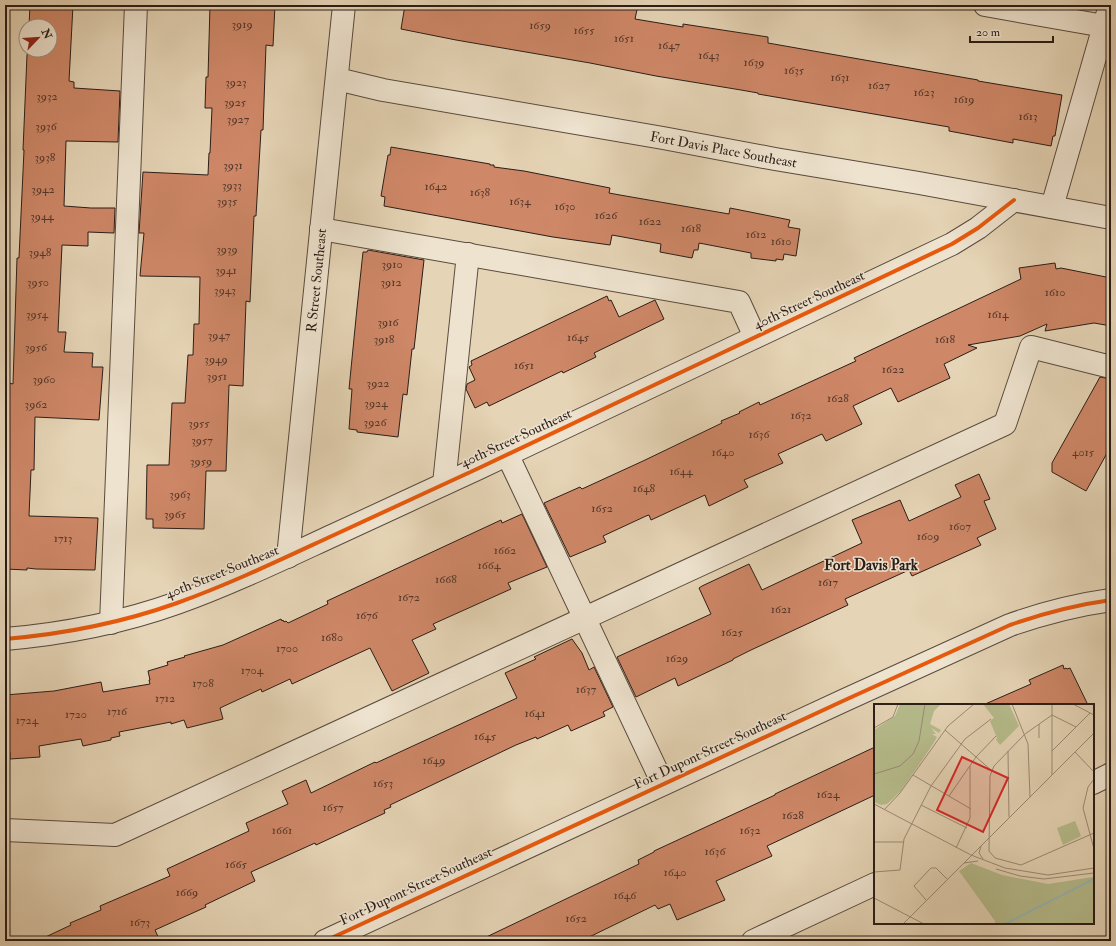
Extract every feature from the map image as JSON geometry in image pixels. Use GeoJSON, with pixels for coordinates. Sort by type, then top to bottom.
{"type":"FeatureCollection","features":[{"type":"Feature","properties":{"kind":"street"},"geometry":{"type":"LineString","coordinates":[[111,623],[136,5]]}},
{"type":"Feature","properties":{"kind":"street","name":"R Street Southeast"},"geometry":{"type":"LineString","coordinates":[[288,557],[344,5]]}},
{"type":"Feature","properties":{"kind":"street"},"geometry":{"type":"LineString","coordinates":[[985,5],[1104,26]]}},
{"type":"Feature","properties":{"kind":"street"},"geometry":{"type":"LineString","coordinates":[[1052,207],[1110,5]]}},
{"type":"Feature","properties":{"kind":"street","name":"Fort Davis Place Southeast"},"geometry":{"type":"LineString","coordinates":[[337,79],[383,90],[663,138],[775,159],[918,182],[1111,218]]}},
{"type":"Feature","properties":{"kind":"street","name":"40th Street Southeast"},"geometry":{"type":"LineString","coordinates":[[5,639],[66,632],[111,623],[175,604],[210,591],[288,557],[952,244],[978,228],[1014,200]]}},
{"type":"Feature","properties":{"kind":"street"},"geometry":{"type":"LineString","coordinates":[[322,229],[739,302],[756,337]]}},
{"type":"Feature","properties":{"kind":"street"},"geometry":{"type":"LineString","coordinates":[[444,484],[468,254]]}},
{"type":"Feature","properties":{"kind":"street"},"geometry":{"type":"LineString","coordinates":[[5,830],[115,835],[1006,424],[1031,347],[1111,367]]}},
{"type":"Feature","properties":{"kind":"street"},"geometry":{"type":"LineString","coordinates":[[508,454],[584,619],[663,784]]}},
{"type":"Feature","properties":{"kind":"street","name":"Fort Dupont Street Southeast"},"geometry":{"type":"LineString","coordinates":[[325,941],[1010,625],[1038,615],[1082,604],[1111,600]]}},
{"type":"Feature","properties":{"kind":"street"},"geometry":{"type":"LineString","coordinates":[[1094,782],[1111,774]]}},
{"type":"Feature","properties":{"kind":"street"},"geometry":{"type":"LineString","coordinates":[[753,941],[874,884]]}},
{"type":"Feature","properties":{"kind":"building"},"geometry":{"type":"Polygon","coordinates":[[[30,5],[73,5],[69,81],[74,82],[74,88],[120,91],[118,142],[66,141],[64,206],[115,208],[114,233],[88,232],[88,246],[62,245],[58,332],[66,332],[64,352],[93,353],[92,367],[103,367],[99,420],[35,417],[34,470],[31,470],[29,516],[98,518],[95,570],[27,568],[27,570],[5,569],[5,424],[9,383],[13,384],[17,258],[19,258],[27,58],[58,58],[58,18],[29,18],[30,5]]]}},
{"type":"Feature","properties":{"kind":"building"},"geometry":{"type":"Polygon","coordinates":[[[210,5],[275,5],[273,46],[266,45],[263,130],[261,130],[256,216],[254,216],[250,302],[246,301],[243,386],[229,385],[226,471],[206,471],[204,529],[153,528],[153,519],[146,519],[147,465],[169,465],[172,403],[185,403],[188,355],[193,355],[194,324],[199,324],[200,277],[140,276],[144,233],[139,233],[143,172],[208,175],[212,108],[205,108],[206,77],[208,77],[210,5]]]}},
{"type":"Feature","properties":{"kind":"building"},"geometry":{"type":"Polygon","coordinates":[[[405,5],[638,5],[635,19],[683,27],[683,24],[768,37],[768,43],[1062,95],[1055,136],[1053,136],[1051,146],[1013,139],[1013,143],[949,131],[949,127],[656,76],[401,29],[405,5]]]}},
{"type":"Feature","properties":{"kind":"building"},"geometry":{"type":"Polygon","coordinates":[[[391,147],[490,164],[494,165],[494,167],[524,171],[610,188],[609,193],[729,214],[730,208],[790,220],[788,227],[800,229],[796,256],[784,254],[783,260],[776,259],[776,261],[751,258],[751,253],[699,243],[698,250],[694,250],[692,258],[660,252],[661,244],[612,235],[610,245],[553,237],[384,206],[385,197],[381,196],[388,155],[390,155],[391,147]]]}},
{"type":"Feature","properties":{"kind":"building"},"geometry":{"type":"Polygon","coordinates":[[[368,250],[424,260],[414,349],[412,349],[407,395],[403,394],[398,437],[357,432],[357,430],[349,429],[352,389],[349,389],[357,308],[363,252],[367,252],[368,250]]]}},
{"type":"Feature","properties":{"kind":"building"},"geometry":{"type":"Polygon","coordinates":[[[1055,263],[1056,269],[1061,268],[1111,278],[1111,326],[1094,323],[1045,331],[1047,324],[1020,336],[968,345],[977,348],[944,364],[950,378],[898,402],[891,388],[853,406],[862,424],[826,441],[822,434],[778,454],[783,463],[744,480],[748,487],[709,506],[705,495],[651,520],[649,515],[646,516],[603,536],[606,542],[570,557],[544,503],[580,487],[582,489],[722,423],[721,421],[740,413],[739,412],[759,402],[760,405],[856,361],[854,358],[1021,279],[1019,268],[1055,263]]]}},
{"type":"Feature","properties":{"kind":"building"},"geometry":{"type":"Polygon","coordinates":[[[607,296],[609,301],[611,300],[619,317],[655,300],[664,319],[594,353],[596,357],[563,373],[562,371],[489,406],[487,402],[475,408],[466,389],[467,384],[475,380],[469,367],[472,365],[471,361],[607,296]]]}},
{"type":"Feature","properties":{"kind":"building"},"geometry":{"type":"Polygon","coordinates":[[[1100,377],[1111,379],[1111,446],[1086,491],[1052,472],[1052,463],[1100,377]]]}},
{"type":"Feature","properties":{"kind":"building"},"geometry":{"type":"Polygon","coordinates":[[[979,474],[990,499],[984,501],[996,529],[977,538],[981,545],[912,576],[909,570],[845,599],[848,605],[678,686],[675,678],[636,697],[617,657],[711,614],[699,588],[702,586],[749,564],[762,590],[862,543],[852,520],[900,500],[909,521],[961,497],[955,485],[979,474]]]}},
{"type":"Feature","properties":{"kind":"building"},"geometry":{"type":"Polygon","coordinates":[[[522,514],[547,567],[508,583],[511,589],[433,624],[436,629],[412,640],[429,673],[392,691],[370,648],[292,684],[290,679],[262,692],[261,689],[220,708],[223,719],[187,728],[184,720],[171,724],[171,722],[119,732],[120,736],[111,738],[111,740],[83,746],[81,739],[39,746],[40,757],[10,759],[10,752],[5,752],[5,695],[54,691],[101,682],[103,692],[150,684],[148,671],[168,665],[167,662],[223,645],[281,619],[282,621],[286,621],[288,623],[328,604],[327,601],[501,520],[502,523],[522,514]]]}},
{"type":"Feature","properties":{"kind":"building"},"geometry":{"type":"Polygon","coordinates":[[[572,639],[582,653],[589,670],[594,667],[613,707],[603,712],[605,716],[571,731],[568,725],[537,739],[536,737],[516,745],[390,805],[391,807],[384,810],[385,813],[316,845],[315,843],[251,872],[255,881],[205,905],[206,907],[155,930],[160,941],[37,941],[71,925],[70,923],[101,910],[100,906],[170,876],[167,869],[249,831],[246,823],[288,804],[282,791],[306,780],[311,793],[375,762],[376,763],[517,698],[505,673],[536,659],[534,657],[572,639]]]}},
{"type":"Feature","properties":{"kind":"building"},"geometry":{"type":"Polygon","coordinates":[[[1063,665],[1064,669],[1070,668],[1088,704],[985,704],[1031,684],[1029,680],[1063,665]]]}},
{"type":"Feature","properties":{"kind":"building"},"geometry":{"type":"Polygon","coordinates":[[[874,747],[874,795],[767,846],[772,856],[716,881],[725,900],[677,920],[670,904],[658,909],[655,905],[581,941],[478,941],[639,864],[638,860],[654,851],[874,747]]]}},
{"type":"Feature","properties":{"kind":"cycle path"},"geometry":{"type":"LineString","coordinates":[[5,639],[92,627],[156,610],[197,596],[275,562],[479,468],[952,244],[978,228],[1014,200]]}},
{"type":"Feature","properties":{"kind":"cycle path"},"geometry":{"type":"LineString","coordinates":[[325,941],[1010,625],[1060,610],[1111,600]]}},
{"type":"Feature","properties":{"kind":"district","name":"Fort Davis Park"},"geometry":{"type":"Point","coordinates":[871,565]}}]}
